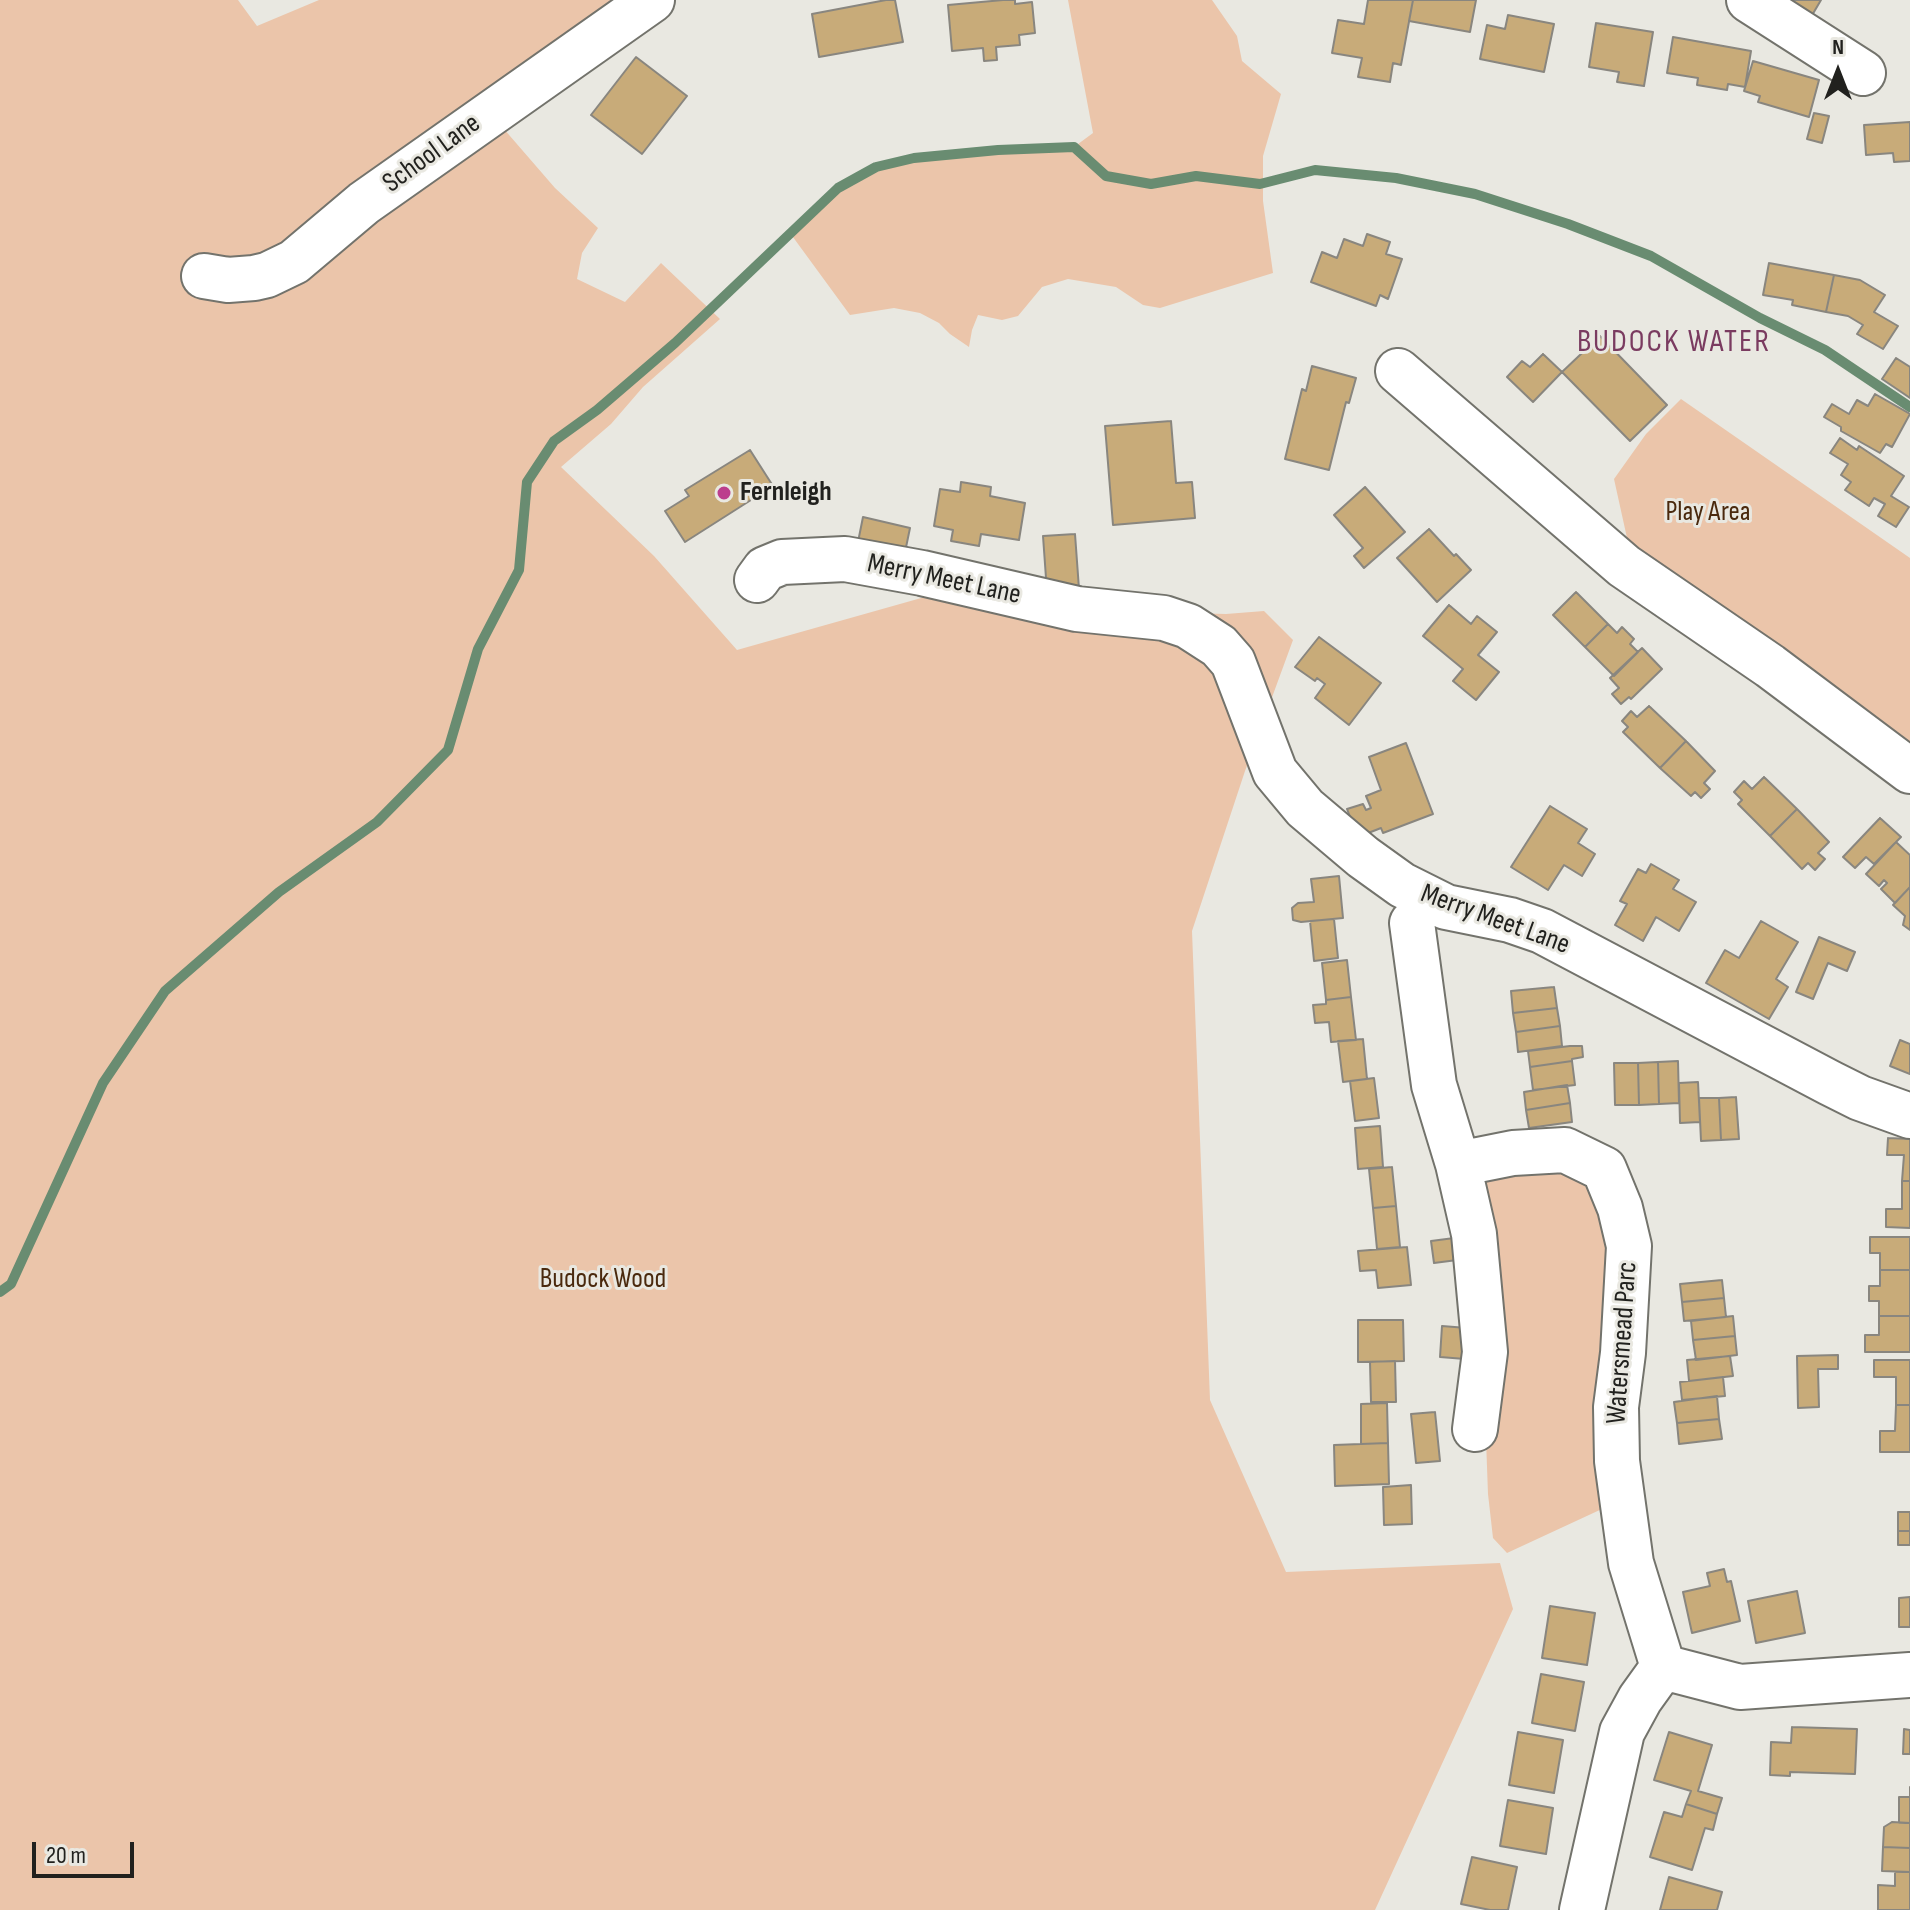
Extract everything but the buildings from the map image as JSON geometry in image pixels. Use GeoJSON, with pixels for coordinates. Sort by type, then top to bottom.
{"type":"FeatureCollection","features":[{"type":"Feature","properties":{"kind":"street","name":"School Lane"},"geometry":{"type":"LineString","coordinates":[[204,276],[228,280],[254,278],[294,262],[364,203],[652,0]]}},
{"type":"Feature","properties":{"kind":"street"},"geometry":{"type":"LineString","coordinates":[[1749,0],[1863,73]]}},
{"type":"Feature","properties":{"kind":"street"},"geometry":{"type":"LineString","coordinates":[[1398,371],[1624,566],[1770,666],[1910,771]]}},
{"type":"Feature","properties":{"kind":"street","name":"Merry Meet Lane"},"geometry":{"type":"LineString","coordinates":[[757,580],[765,569],[782,562],[845,559],[1077,609],[1164,618],[1188,626],[1219,646],[1233,662],[1275,772],[1305,808],[1402,885],[1446,907],[1510,920],[1542,931],[1830,1083],[1860,1098],[1910,1116]]}},
{"type":"Feature","properties":{"kind":"street"},"geometry":{"type":"LineString","coordinates":[[1412,923],[1434,1085],[1458,1164],[1474,1234],[1485,1352],[1475,1429]]}},
{"type":"Feature","properties":{"kind":"street","name":"Watersmead Parc"},"geometry":{"type":"LineString","coordinates":[[1458,1164],[1513,1153],[1565,1150],[1604,1169],[1615,1195],[1629,1246],[1623,1353],[1616,1407],[1617,1461],[1631,1563],[1663,1667]]}},
{"type":"Feature","properties":{"kind":"street"},"geometry":{"type":"LineString","coordinates":[[1582,1910],[1622,1732],[1663,1667],[1740,1687],[1910,1675]]}},
{"type":"Feature","properties":{"kind":"green space","name":"Budock Wood"},"geometry":{"type":"Polygon","coordinates":[[[0,0],[238,0],[257,26],[319,0],[636,0],[497,121],[555,188],[598,228],[582,253],[577,279],[625,302],[661,263],[720,319],[643,387],[611,424],[561,467],[654,556],[737,650],[985,580],[1189,613],[1264,611],[1293,640],[1192,931],[1210,1400],[1286,1572],[1500,1563],[1513,1609],[1375,1910],[0,1910],[0,0]]]}},
{"type":"Feature","properties":{"kind":"green space"},"geometry":{"type":"Polygon","coordinates":[[[1068,0],[1212,0],[1237,36],[1242,61],[1281,94],[1263,156],[1263,201],[1273,273],[1160,308],[1143,305],[1116,287],[1068,279],[1042,287],[1018,316],[1002,320],[978,315],[969,347],[939,323],[920,313],[894,308],[850,315],[790,233],[838,188],[876,167],[914,158],[1074,147],[1093,133],[1068,0]]]}},
{"type":"Feature","properties":{"kind":"green space","name":"Play Area"},"geometry":{"type":"Polygon","coordinates":[[[1681,399],[1910,558],[1910,752],[1631,556],[1614,479],[1646,434],[1681,399]]]}},
{"type":"Feature","properties":{"kind":"green space"},"geometry":{"type":"Polygon","coordinates":[[[1565,1156],[1616,1209],[1617,1502],[1507,1553],[1493,1538],[1488,1494],[1476,1166],[1565,1156]]]}},
{"type":"Feature","properties":{"kind":"waterway"},"geometry":{"type":"LineString","coordinates":[[0,1292],[11,1284],[103,1083],[165,991],[279,892],[377,822],[448,750],[478,649],[519,570],[527,482],[554,441],[597,410],[675,343],[838,188],[876,167],[914,158],[1074,147],[1106,176],[1151,184],[1196,176],[1260,184],[1315,170],[1396,178],[1475,194],[1568,224],[1651,256],[1760,318],[1825,350],[1910,407]]}},
{"type":"Feature","properties":{"kind":"place","name":"Fernleigh"},"geometry":{"type":"Point","coordinates":[724,493]}},
{"type":"Feature","properties":{"kind":"district","name":"BUDOCK WATER"},"geometry":{"type":"Point","coordinates":[1674,343]}}]}
